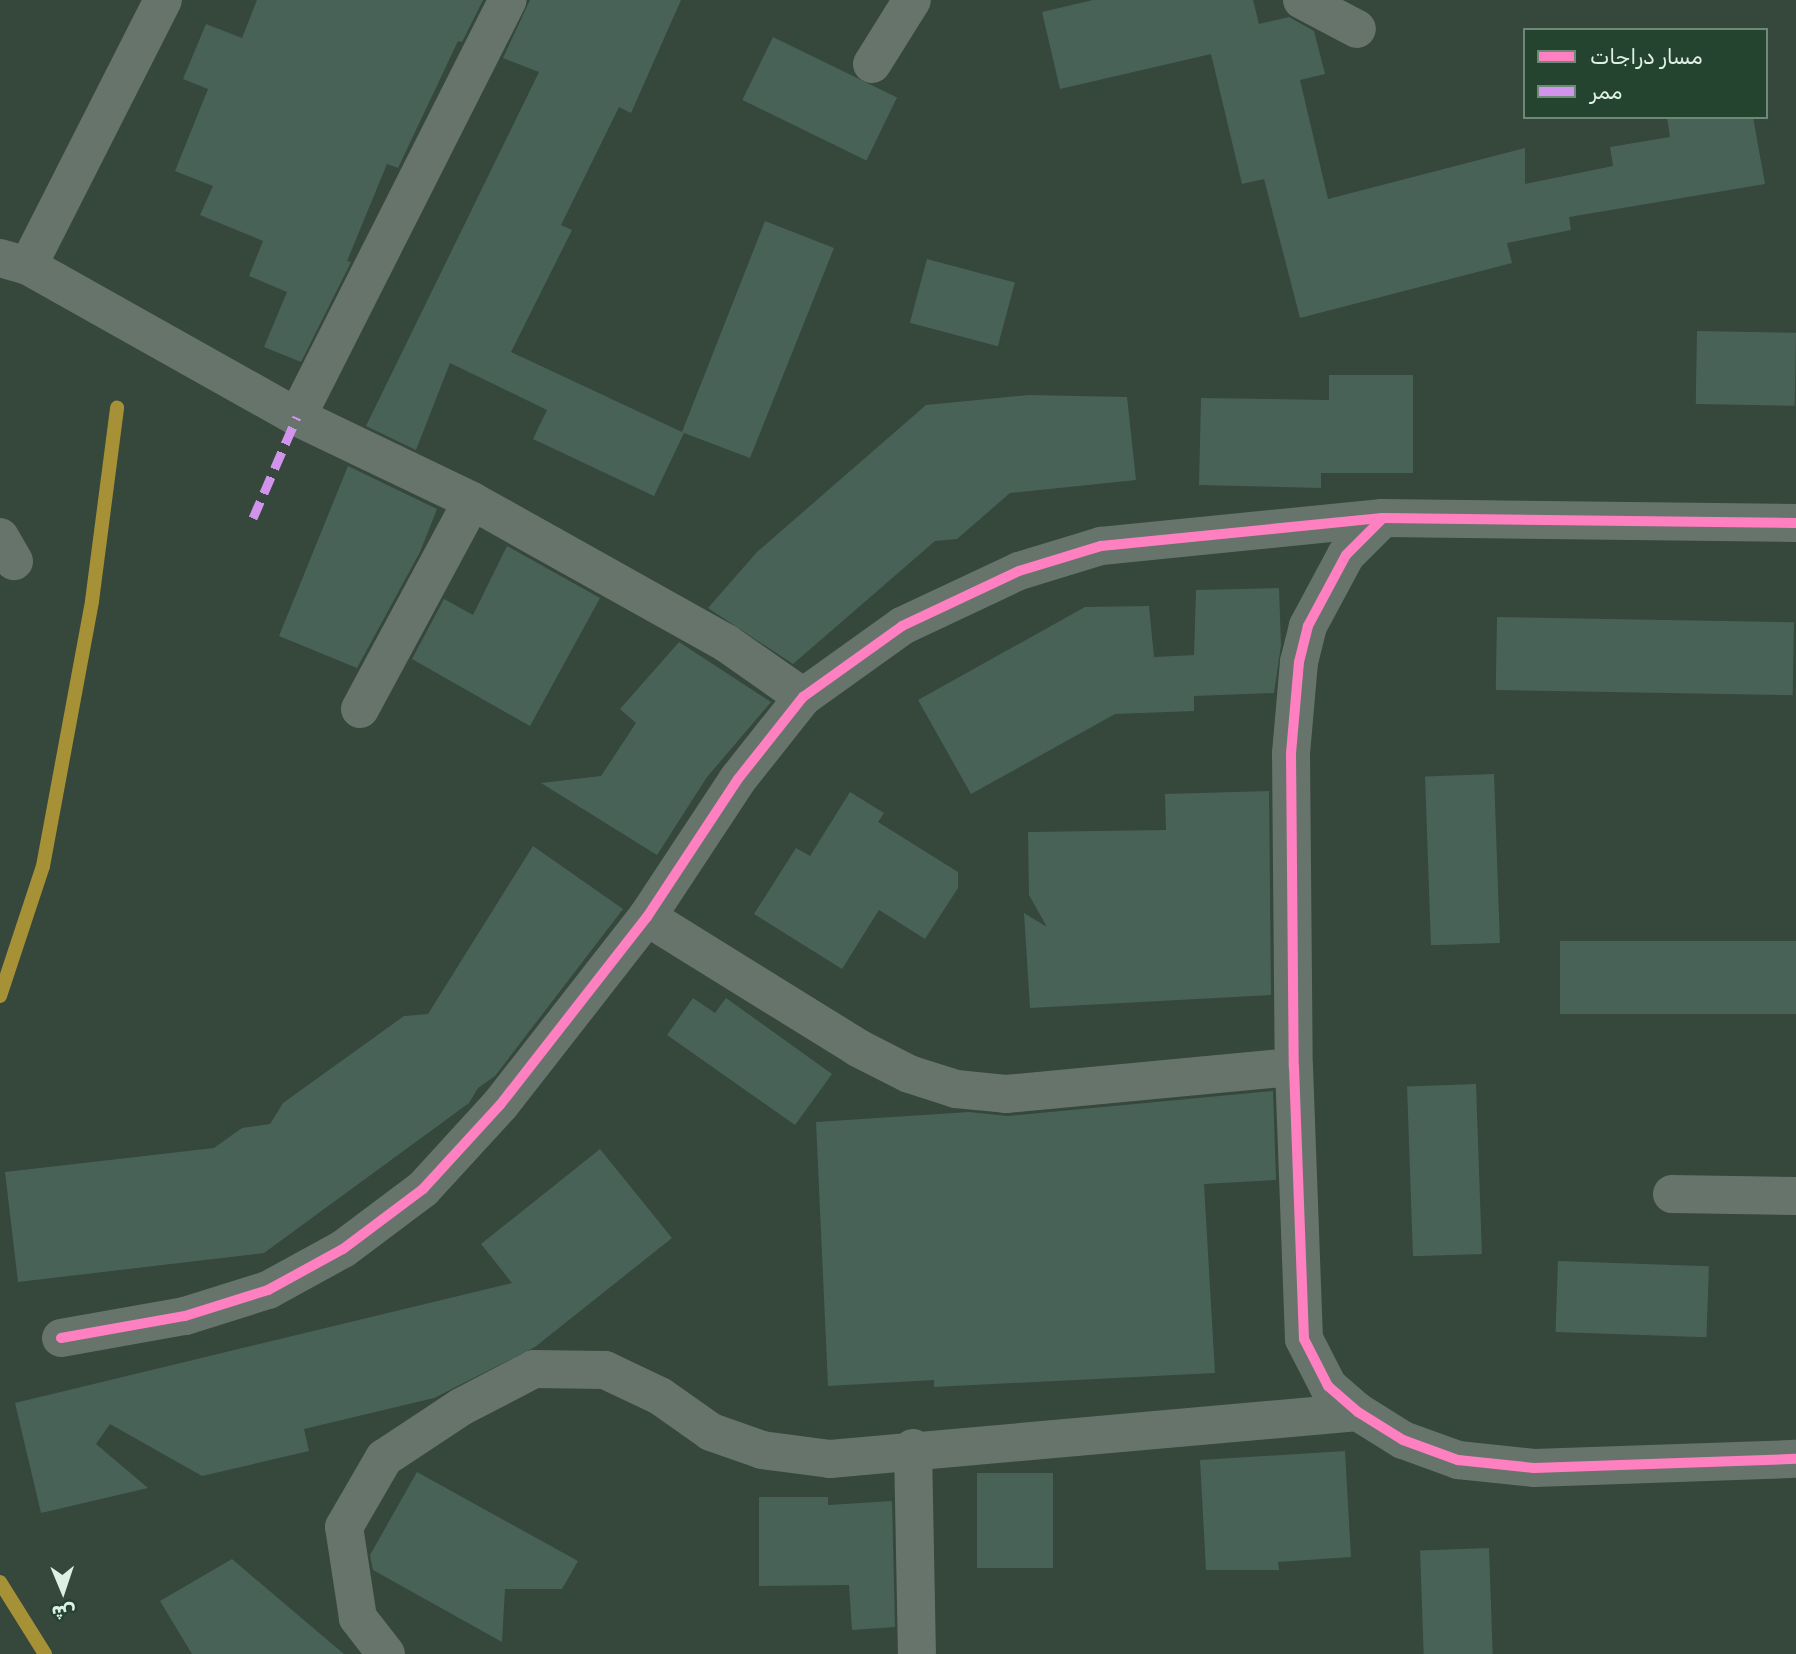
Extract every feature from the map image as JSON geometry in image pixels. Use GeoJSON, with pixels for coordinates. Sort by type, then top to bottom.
{"type":"FeatureCollection","features":[{"type":"Feature","properties":{"kind":"street"},"geometry":{"type":"LineString","coordinates":[[163,0],[14,262],[297,417],[472,501],[726,643],[803,697]]}},
{"type":"Feature","properties":{"kind":"street"},"geometry":{"type":"LineString","coordinates":[[297,417],[508,0]]}},
{"type":"Feature","properties":{"kind":"street"},"geometry":{"type":"LineString","coordinates":[[872,64],[912,0]]}},
{"type":"Feature","properties":{"kind":"street"},"geometry":{"type":"LineString","coordinates":[[1302,0],[1357,29]]}},
{"type":"Feature","properties":{"kind":"street"},"geometry":{"type":"LineString","coordinates":[[360,709],[472,501]]}},
{"type":"Feature","properties":{"kind":"street"},"geometry":{"type":"LineString","coordinates":[[1383,519],[1346,555],[1308,626],[1299,662],[1291,753],[1294,1067],[1304,1339],[1328,1386],[1358,1412],[1403,1440],[1471,1461],[1534,1468],[1796,1459]]}},
{"type":"Feature","properties":{"kind":"street"},"geometry":{"type":"LineString","coordinates":[[61,1338],[185,1316],[268,1290],[343,1249],[423,1189],[492,1114],[647,917],[738,779],[803,697],[902,626],[1019,571],[1101,546],[1383,519],[1796,523]]}},
{"type":"Feature","properties":{"kind":"street"},"geometry":{"type":"LineString","coordinates":[[647,917],[858,1048],[909,1074],[956,1089],[1006,1094],[1294,1067]]}},
{"type":"Feature","properties":{"kind":"street"},"geometry":{"type":"LineString","coordinates":[[1672,1194],[1796,1196]]}},
{"type":"Feature","properties":{"kind":"street"},"geometry":{"type":"LineString","coordinates":[[386,1654],[358,1618],[344,1527],[384,1458],[461,1407],[534,1370],[605,1370],[660,1395],[711,1432],[762,1450],[830,1459],[913,1448],[1256,1424],[1358,1412]]}},
{"type":"Feature","properties":{"kind":"street"},"geometry":{"type":"LineString","coordinates":[[913,1448],[917,1654]]}},
{"type":"Feature","properties":{"kind":"building"},"geometry":{"type":"Polygon","coordinates":[[[257,0],[483,0],[462,42],[458,41],[398,168],[387,164],[347,261],[351,262],[301,362],[264,347],[287,292],[249,276],[263,241],[200,215],[213,186],[175,171],[208,89],[183,79],[206,24],[242,38],[257,0]]]}},
{"type":"Feature","properties":{"kind":"building"},"geometry":{"type":"Polygon","coordinates":[[[530,0],[681,0],[631,113],[619,107],[561,225],[572,230],[511,352],[682,432],[765,221],[834,248],[750,458],[684,433],[654,496],[533,439],[547,410],[450,363],[416,450],[366,426],[539,72],[503,58],[530,0]]]}},
{"type":"Feature","properties":{"kind":"building"},"geometry":{"type":"Polygon","coordinates":[[[1093,0],[1253,0],[1259,24],[1289,17],[1314,31],[1325,74],[1300,80],[1328,199],[1525,148],[1525,184],[1613,166],[1610,147],[1670,137],[1667,119],[1753,119],[1765,184],[1569,217],[1571,230],[1507,243],[1512,263],[1300,318],[1264,179],[1242,184],[1211,54],[1060,89],[1042,12],[1093,0]]]}},
{"type":"Feature","properties":{"kind":"building"},"geometry":{"type":"Polygon","coordinates":[[[773,37],[897,97],[866,160],[742,100],[773,37]]]}},
{"type":"Feature","properties":{"kind":"building"},"geometry":{"type":"Polygon","coordinates":[[[927,259],[1015,283],[998,346],[910,323],[927,259]]]}},
{"type":"Feature","properties":{"kind":"building"},"geometry":{"type":"Polygon","coordinates":[[[1697,331],[1796,333],[1795,406],[1696,404],[1697,331]]]}},
{"type":"Feature","properties":{"kind":"building"},"geometry":{"type":"Polygon","coordinates":[[[1329,375],[1413,375],[1413,473],[1321,473],[1321,488],[1199,485],[1201,398],[1329,400],[1329,375]]]}},
{"type":"Feature","properties":{"kind":"building"},"geometry":{"type":"Polygon","coordinates":[[[1029,395],[1127,397],[1136,480],[1010,493],[957,539],[935,541],[793,664],[708,608],[757,552],[926,405],[1029,395]]]}},
{"type":"Feature","properties":{"kind":"building"},"geometry":{"type":"Polygon","coordinates":[[[348,466],[437,509],[420,552],[357,668],[279,636],[348,466]]]}},
{"type":"Feature","properties":{"kind":"building"},"geometry":{"type":"Polygon","coordinates":[[[507,546],[600,598],[530,726],[412,659],[444,599],[473,615],[507,546]]]}},
{"type":"Feature","properties":{"kind":"building"},"geometry":{"type":"Polygon","coordinates":[[[1279,588],[1281,645],[1274,693],[1194,696],[1194,711],[1115,714],[971,794],[918,700],[1085,607],[1149,606],[1154,657],[1194,655],[1196,590],[1279,588]]]}},
{"type":"Feature","properties":{"kind":"building"},"geometry":{"type":"Polygon","coordinates":[[[1497,617],[1794,622],[1793,695],[1496,690],[1497,617]]]}},
{"type":"Feature","properties":{"kind":"building"},"geometry":{"type":"Polygon","coordinates":[[[679,642],[771,702],[707,777],[657,855],[541,783],[601,776],[636,723],[620,709],[679,642]]]}},
{"type":"Feature","properties":{"kind":"building"},"geometry":{"type":"Polygon","coordinates":[[[1494,774],[1500,943],[1431,945],[1425,776],[1494,774]]]}},
{"type":"Feature","properties":{"kind":"building"},"geometry":{"type":"Polygon","coordinates":[[[1269,791],[1271,995],[1030,1008],[1024,913],[1047,927],[1029,895],[1028,832],[1166,830],[1165,794],[1269,791]]]}},
{"type":"Feature","properties":{"kind":"building"},"geometry":{"type":"Polygon","coordinates":[[[850,792],[884,813],[878,822],[958,872],[958,888],[925,939],[879,910],[842,969],[754,914],[796,848],[810,856],[850,792]]]}},
{"type":"Feature","properties":{"kind":"building"},"geometry":{"type":"Polygon","coordinates":[[[533,846],[623,909],[495,1076],[478,1088],[469,1103],[264,1253],[18,1282],[5,1172],[214,1148],[242,1128],[270,1124],[283,1103],[404,1016],[428,1014],[533,846]]]}},
{"type":"Feature","properties":{"kind":"building"},"geometry":{"type":"Polygon","coordinates":[[[1560,941],[1796,941],[1796,1014],[1560,1014],[1560,941]]]}},
{"type":"Feature","properties":{"kind":"building"},"geometry":{"type":"Polygon","coordinates":[[[693,998],[715,1013],[726,998],[832,1074],[795,1125],[667,1035],[693,998]]]}},
{"type":"Feature","properties":{"kind":"building"},"geometry":{"type":"Polygon","coordinates":[[[1476,1084],[1482,1254],[1413,1256],[1407,1086],[1476,1084]]]}},
{"type":"Feature","properties":{"kind":"building"},"geometry":{"type":"Polygon","coordinates":[[[1273,1091],[1276,1180],[1204,1184],[1215,1373],[934,1387],[934,1380],[828,1386],[816,1122],[969,1112],[1008,1116],[1273,1091]]]}},
{"type":"Feature","properties":{"kind":"building"},"geometry":{"type":"Polygon","coordinates":[[[600,1149],[672,1238],[535,1347],[434,1398],[304,1429],[309,1451],[202,1476],[110,1424],[96,1444],[148,1488],[41,1513],[15,1403],[512,1283],[481,1244],[600,1149]]]}},
{"type":"Feature","properties":{"kind":"building"},"geometry":{"type":"Polygon","coordinates":[[[1558,1261],[1709,1266],[1706,1337],[1556,1332],[1558,1261]]]}},
{"type":"Feature","properties":{"kind":"building"},"geometry":{"type":"Polygon","coordinates":[[[1345,1451],[1351,1557],[1278,1562],[1279,1570],[1206,1570],[1200,1460],[1345,1451]]]}},
{"type":"Feature","properties":{"kind":"building"},"geometry":{"type":"Polygon","coordinates":[[[417,1472],[578,1561],[562,1589],[505,1589],[502,1642],[373,1570],[370,1555],[417,1472]]]}},
{"type":"Feature","properties":{"kind":"building"},"geometry":{"type":"Polygon","coordinates":[[[977,1473],[1053,1473],[1053,1568],[977,1568],[977,1473]]]}},
{"type":"Feature","properties":{"kind":"building"},"geometry":{"type":"Polygon","coordinates":[[[759,1497],[828,1497],[828,1505],[892,1501],[895,1627],[852,1630],[849,1585],[759,1586],[759,1497]]]}},
{"type":"Feature","properties":{"kind":"building"},"geometry":{"type":"Polygon","coordinates":[[[1489,1548],[1493,1654],[1424,1654],[1420,1550],[1489,1548]]]}},
{"type":"Feature","properties":{"kind":"building"},"geometry":{"type":"Polygon","coordinates":[[[232,1559],[344,1654],[192,1654],[160,1601],[232,1559]]]}},
{"type":"Feature","properties":{"kind":"waterway"},"geometry":{"type":"LineString","coordinates":[[0,996],[43,866],[92,601],[117,408]]}},
{"type":"Feature","properties":{"kind":"waterway"},"geometry":{"type":"LineString","coordinates":[[0,1582],[45,1654]]}},
{"type":"Feature","properties":{"kind":"marked path"},"geometry":{"type":"LineString","coordinates":[[253,518],[297,417]]}},
{"type":"Feature","properties":{"kind":"cycle path"},"geometry":{"type":"LineString","coordinates":[[1796,523],[1383,518],[1346,555],[1308,626],[1299,662],[1291,753],[1294,1067],[1304,1339],[1328,1386],[1358,1412],[1403,1440],[1458,1460],[1534,1468],[1796,1459]]}},
{"type":"Feature","properties":{"kind":"cycle path"},"geometry":{"type":"LineString","coordinates":[[61,1338],[185,1316],[268,1290],[343,1249],[423,1189],[500,1105],[647,917],[738,779],[803,697],[902,626],[1019,571],[1101,546],[1383,518]]}}]}
